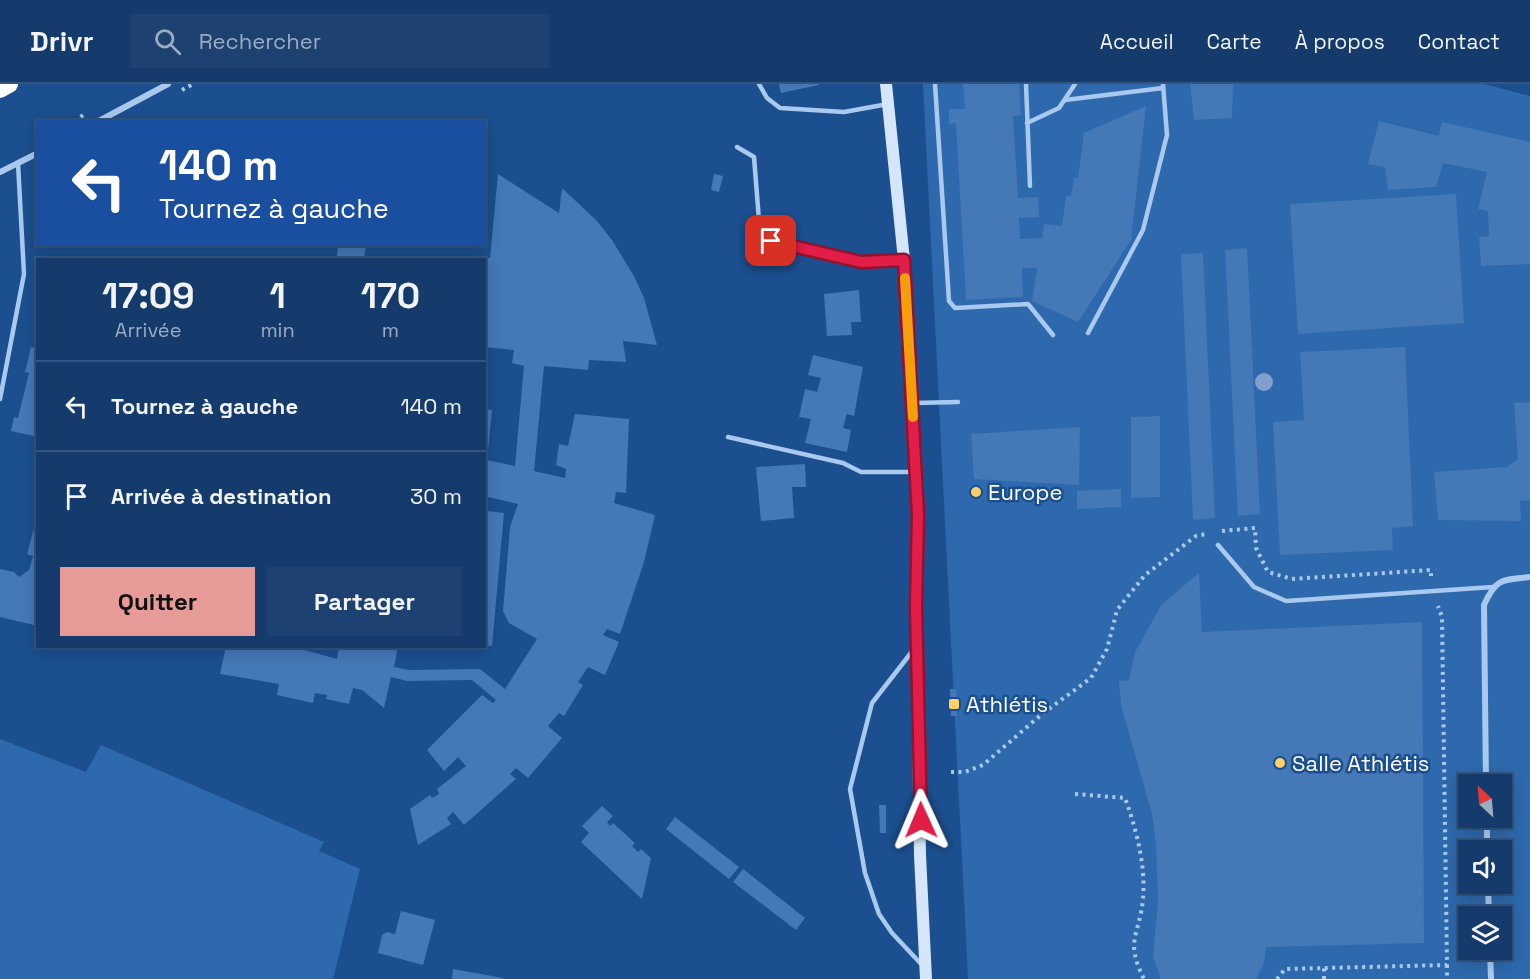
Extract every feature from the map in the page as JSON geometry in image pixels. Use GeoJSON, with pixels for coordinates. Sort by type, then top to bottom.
{"type":"FeatureCollection","features":[{"type":"Feature","properties":{"kind":"highway"},"geometry":{"type":"LineString","coordinates":[[0,89],[9,84]]}},
{"type":"Feature","properties":{"kind":"street"},"geometry":{"type":"LineString","coordinates":[[101,120],[168,84]]}},
{"type":"Feature","properties":{"kind":"street"},"geometry":{"type":"LineString","coordinates":[[886,84],[904,260],[916,472],[920,855],[926,974]]}},
{"type":"Feature","properties":{"kind":"street"},"geometry":{"type":"LineString","coordinates":[[0,172],[36,154]]}},
{"type":"Feature","properties":{"kind":"street"},"geometry":{"type":"LineString","coordinates":[[1486,774],[1484,605],[1493,586],[1507,579],[1530,577]]}},
{"type":"Feature","properties":{"kind":"street"},"geometry":{"type":"LineString","coordinates":[[1490,960],[1491,979]]}},
{"type":"Feature","properties":{"kind":"lane"},"geometry":{"type":"LineString","coordinates":[[759,84],[767,98],[780,108],[844,112],[889,104]]}},
{"type":"Feature","properties":{"kind":"lane"},"geometry":{"type":"LineString","coordinates":[[935,84],[949,301],[955,308],[1028,304],[1053,335]]}},
{"type":"Feature","properties":{"kind":"lane"},"geometry":{"type":"LineString","coordinates":[[1026,84],[1030,186]]}},
{"type":"Feature","properties":{"kind":"lane"},"geometry":{"type":"LineString","coordinates":[[1027,123],[1059,108],[1074,84]]}},
{"type":"Feature","properties":{"kind":"lane"},"geometry":{"type":"LineString","coordinates":[[1065,100],[1163,86],[1167,135],[1143,230],[1088,333]]}},
{"type":"Feature","properties":{"kind":"lane"},"geometry":{"type":"LineString","coordinates":[[737,147],[754,157],[760,233],[771,241],[861,262],[904,260]]}},
{"type":"Feature","properties":{"kind":"lane"},"geometry":{"type":"LineString","coordinates":[[0,399],[24,274],[18,163]]}},
{"type":"Feature","properties":{"kind":"lane"},"geometry":{"type":"LineString","coordinates":[[912,403],[958,402]]}},
{"type":"Feature","properties":{"kind":"lane"},"geometry":{"type":"LineString","coordinates":[[728,437],[843,464],[861,472],[916,472]]}},
{"type":"Feature","properties":{"kind":"lane"},"geometry":{"type":"LineString","coordinates":[[1218,544],[1254,587],[1287,601],[1493,586]]}},
{"type":"Feature","properties":{"kind":"lane"},"geometry":{"type":"LineString","coordinates":[[917,644],[872,703],[850,789],[865,873],[879,914],[926,974]]}},
{"type":"Feature","properties":{"kind":"path"},"geometry":{"type":"LineString","coordinates":[[951,772],[964,772],[983,765],[1042,714],[1091,678],[1107,649],[1117,610],[1145,575],[1196,537],[1232,528],[1255,528],[1256,548],[1268,572],[1292,579],[1431,570],[1433,591],[1442,617],[1447,979]]}},
{"type":"Feature","properties":{"kind":"path"},"geometry":{"type":"LineString","coordinates":[[1075,794],[1125,798],[1141,860],[1143,898],[1134,936],[1134,958],[1144,979]]}},
{"type":"Feature","properties":{"kind":"path"},"geometry":{"type":"LineString","coordinates":[[1277,979],[1285,969],[1447,965]]}},
{"type":"Feature","properties":{"kind":"path"},"geometry":{"type":"LineString","coordinates":[[1324,968],[1324,979]]}},
{"type":"Feature","properties":{"kind":"shaded area"},"geometry":{"type":"Polygon","coordinates":[[[923,84],[1484,84],[1530,96],[1530,979],[968,979],[923,84]]]}},
{"type":"Feature","properties":{"kind":"shaded area"},"geometry":{"type":"Polygon","coordinates":[[[0,739],[86,772],[101,745],[324,842],[319,851],[360,869],[333,979],[0,979],[0,739]]]}},
{"type":"Feature","properties":{"kind":"building"},"geometry":{"type":"Polygon","coordinates":[[[779,84],[819,84],[819,85],[781,93],[779,84]]]}},
{"type":"Feature","properties":{"kind":"building"},"geometry":{"type":"Polygon","coordinates":[[[963,84],[1019,84],[1021,115],[1013,116],[1018,198],[1038,197],[1039,217],[1019,218],[1020,239],[1042,238],[1044,224],[1062,226],[1066,196],[1071,196],[1074,178],[1078,178],[1084,133],[1146,106],[1131,240],[1078,322],[1032,301],[1037,268],[1022,268],[1023,297],[966,300],[956,123],[949,124],[949,109],[965,109],[963,84]]]}},
{"type":"Feature","properties":{"kind":"building"},"geometry":{"type":"Polygon","coordinates":[[[1190,84],[1233,84],[1232,118],[1194,120],[1190,84]]]}},
{"type":"Feature","properties":{"kind":"building"},"geometry":{"type":"Polygon","coordinates":[[[1379,121],[1439,136],[1442,122],[1530,142],[1530,264],[1481,266],[1479,237],[1489,236],[1488,211],[1478,209],[1487,172],[1443,163],[1436,187],[1388,190],[1385,167],[1368,164],[1379,121]]]}},
{"type":"Feature","properties":{"kind":"building"},"geometry":{"type":"Polygon","coordinates":[[[498,174],[559,213],[562,188],[596,220],[612,240],[634,276],[644,298],[657,345],[623,341],[626,362],[589,360],[588,370],[544,366],[534,471],[565,478],[566,469],[556,465],[559,444],[568,446],[575,414],[629,419],[626,493],[616,492],[614,503],[655,515],[644,562],[620,634],[607,629],[603,635],[619,642],[605,675],[588,667],[578,682],[583,685],[564,716],[559,713],[548,726],[562,738],[528,778],[516,768],[510,774],[516,779],[464,825],[453,812],[447,818],[451,824],[418,845],[410,809],[430,795],[432,798],[439,794],[437,789],[466,766],[458,757],[444,771],[427,750],[482,695],[493,703],[496,700],[472,680],[407,681],[391,677],[384,708],[362,690],[353,688],[349,704],[326,699],[327,695],[315,693],[313,703],[277,695],[279,684],[220,674],[226,648],[297,648],[337,659],[339,648],[398,648],[394,667],[409,670],[480,669],[505,689],[537,639],[509,623],[503,611],[510,527],[518,504],[486,496],[486,409],[492,410],[487,460],[515,466],[524,366],[512,363],[514,350],[486,347],[486,258],[477,257],[490,258],[498,174]]]}},
{"type":"Feature","properties":{"kind":"building"},"geometry":{"type":"Polygon","coordinates":[[[714,174],[723,176],[719,192],[711,190],[714,174]]]}},
{"type":"Feature","properties":{"kind":"building"},"geometry":{"type":"Polygon","coordinates":[[[1456,194],[1464,323],[1298,334],[1290,204],[1456,194]]]}},
{"type":"Feature","properties":{"kind":"building"},"geometry":{"type":"Polygon","coordinates":[[[332,246],[366,246],[364,258],[336,258],[338,248],[332,246]]]}},
{"type":"Feature","properties":{"kind":"building"},"geometry":{"type":"Polygon","coordinates":[[[1247,248],[1260,514],[1238,516],[1225,250],[1247,248]]]}},
{"type":"Feature","properties":{"kind":"building"},"geometry":{"type":"Polygon","coordinates":[[[1203,253],[1215,518],[1193,520],[1181,254],[1203,253]]]}},
{"type":"Feature","properties":{"kind":"building"},"geometry":{"type":"Polygon","coordinates":[[[859,290],[861,322],[851,322],[852,335],[827,336],[824,294],[859,290]]]}},
{"type":"Feature","properties":{"kind":"building"},"geometry":{"type":"Polygon","coordinates":[[[36,345],[36,437],[11,431],[14,417],[18,418],[29,373],[25,372],[31,347],[35,348],[36,345]]]}},
{"type":"Feature","properties":{"kind":"building"},"geometry":{"type":"Polygon","coordinates":[[[1405,347],[1413,526],[1392,528],[1393,550],[1280,555],[1273,422],[1304,420],[1300,352],[1405,347]]]}},
{"type":"Feature","properties":{"kind":"building"},"geometry":{"type":"Polygon","coordinates":[[[813,355],[863,367],[854,416],[847,414],[843,428],[851,430],[847,452],[805,443],[811,419],[799,417],[805,389],[817,392],[821,378],[808,375],[813,355]]]}},
{"type":"Feature","properties":{"kind":"building"},"geometry":{"type":"Polygon","coordinates":[[[1530,402],[1530,500],[1520,501],[1521,521],[1438,520],[1434,472],[1507,467],[1518,459],[1514,403],[1530,402]]]}},
{"type":"Feature","properties":{"kind":"building"},"geometry":{"type":"Polygon","coordinates":[[[1160,416],[1160,497],[1131,498],[1131,417],[1160,416]]]}},
{"type":"Feature","properties":{"kind":"building"},"geometry":{"type":"Polygon","coordinates":[[[1080,427],[1079,485],[974,479],[971,434],[1080,427]]]}},
{"type":"Feature","properties":{"kind":"building"},"geometry":{"type":"Polygon","coordinates":[[[805,464],[806,487],[792,487],[794,518],[761,521],[756,467],[805,464]]]}},
{"type":"Feature","properties":{"kind":"building","name":"Europe"},"geometry":{"type":"Polygon","coordinates":[[[972,486],[980,486],[980,498],[972,498],[972,486]]]}},
{"type":"Feature","properties":{"kind":"building"},"geometry":{"type":"Polygon","coordinates":[[[1121,489],[1121,507],[1077,509],[1077,491],[1121,489]]]}},
{"type":"Feature","properties":{"kind":"building"},"geometry":{"type":"Polygon","coordinates":[[[487,511],[504,513],[492,646],[486,645],[487,511]]]}},
{"type":"Feature","properties":{"kind":"building"},"geometry":{"type":"Polygon","coordinates":[[[36,521],[36,626],[0,617],[0,569],[14,572],[19,577],[29,570],[33,556],[27,554],[36,521]]]}},
{"type":"Feature","properties":{"kind":"building","name":"Salle Athlétis"},"geometry":{"type":"Polygon","coordinates":[[[1199,573],[1202,632],[1422,622],[1424,943],[1266,947],[1264,963],[1256,979],[1161,979],[1153,957],[1158,901],[1156,844],[1152,814],[1121,705],[1119,680],[1129,681],[1135,652],[1162,604],[1199,573]]]}},
{"type":"Feature","properties":{"kind":"building"},"geometry":{"type":"Polygon","coordinates":[[[950,689],[956,689],[957,716],[951,716],[950,689]]]}},
{"type":"Feature","properties":{"kind":"building"},"geometry":{"type":"Polygon","coordinates":[[[879,805],[886,805],[886,833],[880,833],[879,805]]]}},
{"type":"Feature","properties":{"kind":"building"},"geometry":{"type":"Polygon","coordinates":[[[602,806],[613,816],[607,822],[610,826],[613,823],[635,843],[632,846],[638,852],[641,849],[651,858],[642,899],[581,842],[589,833],[582,826],[602,806]]]}},
{"type":"Feature","properties":{"kind":"building"},"geometry":{"type":"Polygon","coordinates":[[[675,817],[739,867],[729,879],[666,829],[675,817]]]}},
{"type":"Feature","properties":{"kind":"building"},"geometry":{"type":"Polygon","coordinates":[[[743,869],[805,918],[796,930],[733,882],[743,869]]]}},
{"type":"Feature","properties":{"kind":"building"},"geometry":{"type":"Polygon","coordinates":[[[401,911],[435,920],[423,965],[378,953],[382,935],[387,932],[395,934],[401,911]]]}},
{"type":"Feature","properties":{"kind":"building"},"geometry":{"type":"Polygon","coordinates":[[[453,969],[503,978],[503,979],[452,979],[453,969]]]}},
{"type":"Feature","properties":{"kind":"slow traffic"},"geometry":{"type":"LineString","coordinates":[[905,278],[913,417]]}},
{"type":"Feature","properties":{"kind":"place","name":"Europe"},"geometry":{"type":"Point","coordinates":[976,492]}},
{"type":"Feature","properties":{"kind":"place","name":"Athlétis"},"geometry":{"type":"Point","coordinates":[954,704]}},
{"type":"Feature","properties":{"kind":"place","name":"Salle Athlétis"},"geometry":{"type":"Point","coordinates":[1280,763]}},
{"type":"Feature","properties":{"kind":"route"},"geometry":{"type":"LineString","coordinates":[[771,241],[861,262],[904,260],[918,515],[916,606],[921,820]]}}]}
